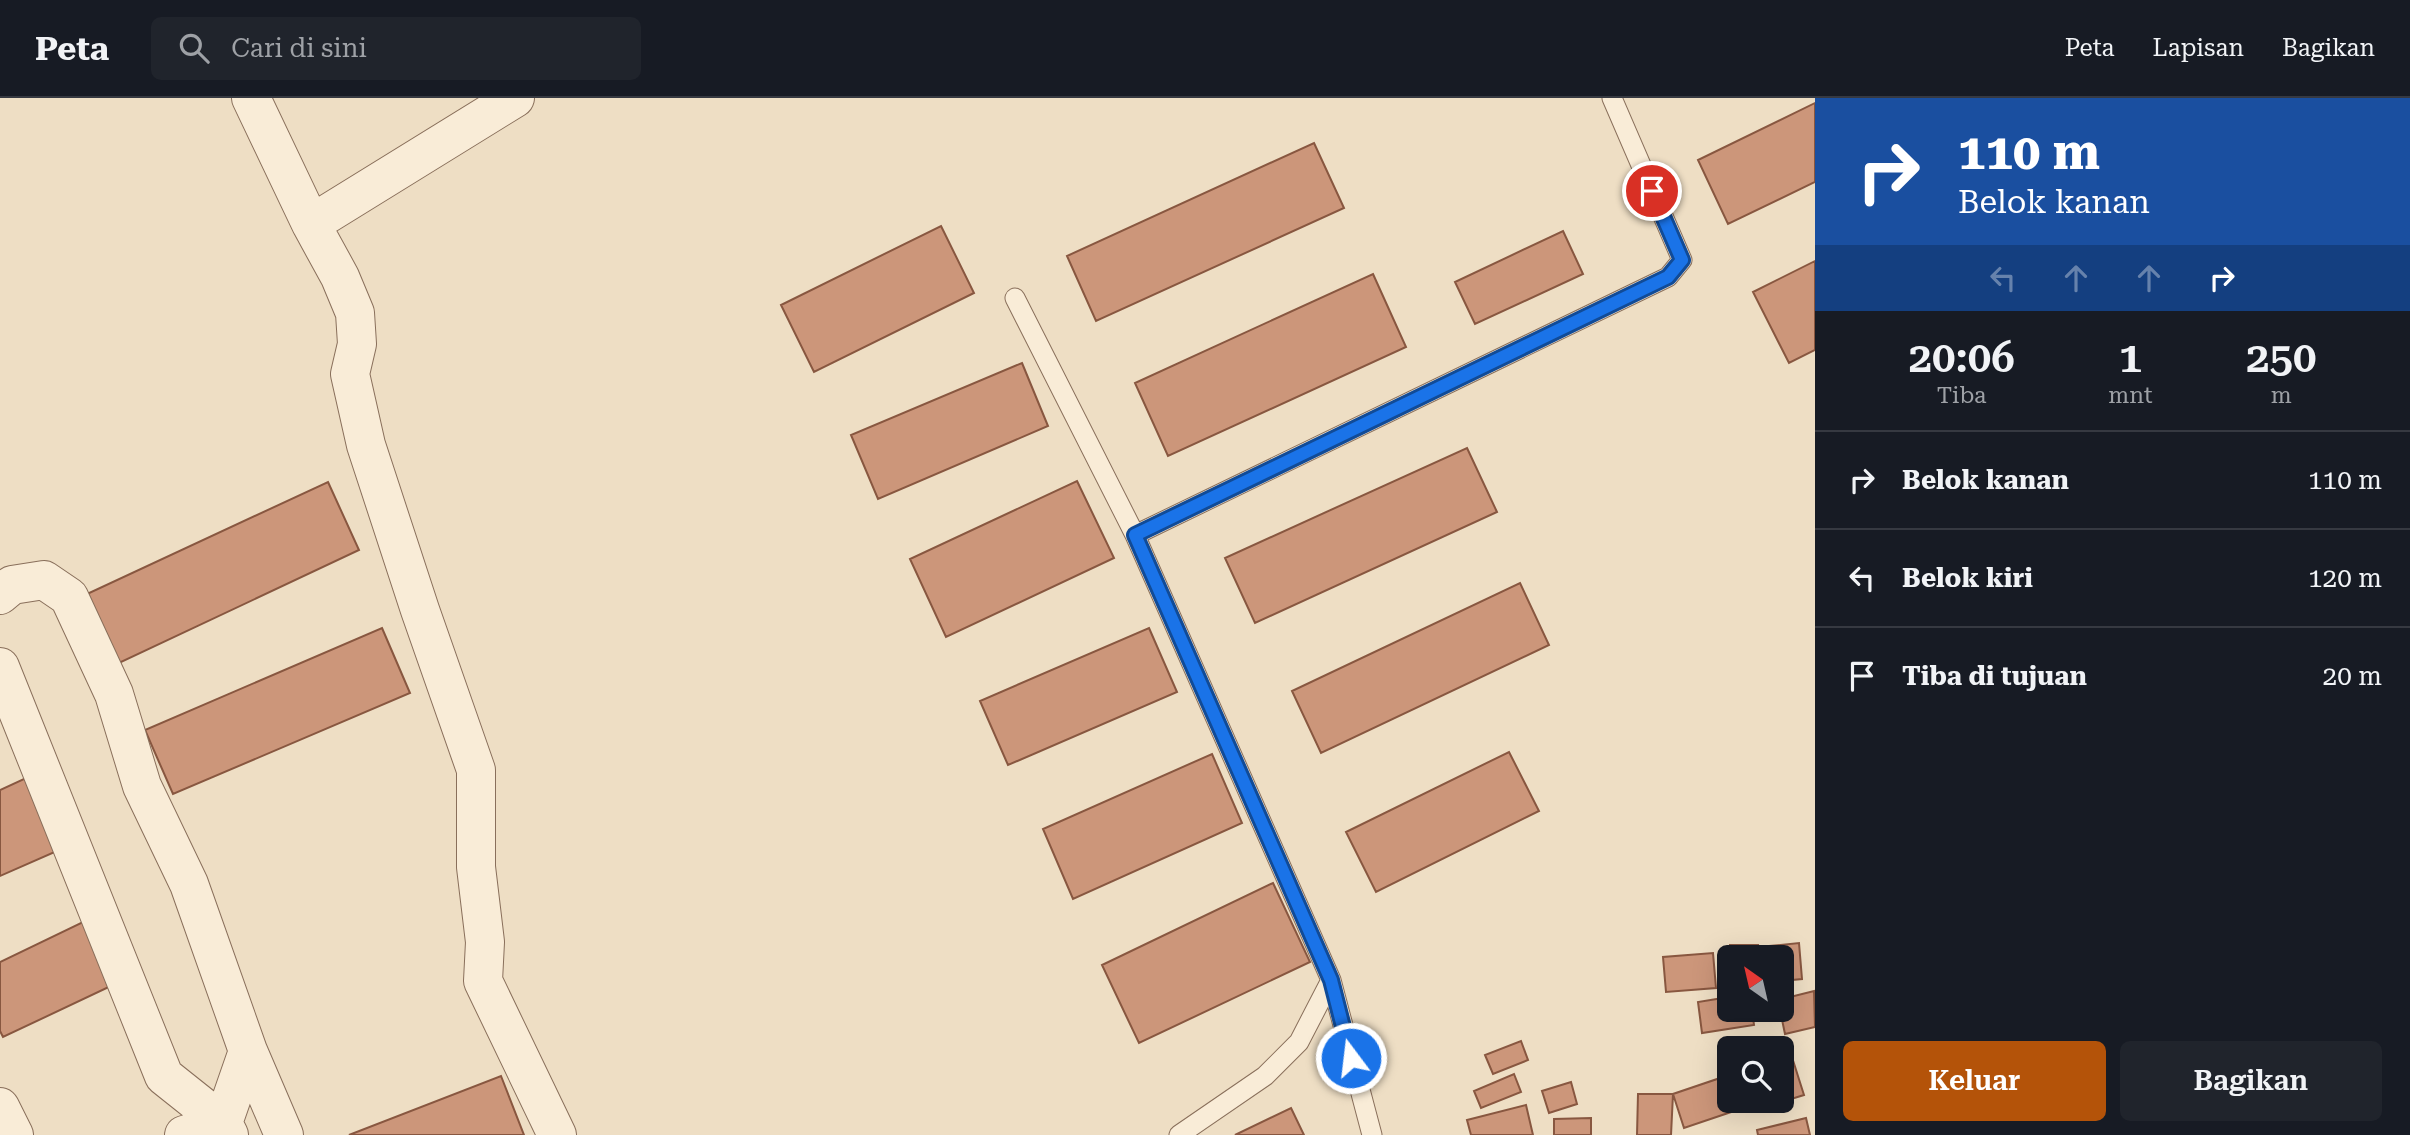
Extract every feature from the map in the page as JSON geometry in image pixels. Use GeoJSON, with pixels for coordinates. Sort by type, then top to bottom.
{"type":"FeatureCollection","features":[{"type":"Feature","properties":{"kind":"street"},"geometry":{"type":"LineString","coordinates":[[251,98],[311,224],[340,277],[355,313],[357,344],[350,374],[366,446],[476,770],[476,867],[485,942],[483,981],[557,1135]]}},
{"type":"Feature","properties":{"kind":"street"},"geometry":{"type":"LineString","coordinates":[[311,224],[515,98]]}},
{"type":"Feature","properties":{"kind":"street"},"geometry":{"type":"LineString","coordinates":[[0,595],[12,584],[44,580],[69,597],[114,694],[142,786],[189,884],[248,1051],[284,1135]]}},
{"type":"Feature","properties":{"kind":"street"},"geometry":{"type":"LineString","coordinates":[[0,667],[164,1076],[226,1129]]}},
{"type":"Feature","properties":{"kind":"street"},"geometry":{"type":"LineString","coordinates":[[226,1129],[248,1051]]}},
{"type":"Feature","properties":{"kind":"street"},"geometry":{"type":"LineString","coordinates":[[0,1107],[14,1135]]}},
{"type":"Feature","properties":{"kind":"street"},"geometry":{"type":"LineString","coordinates":[[184,1135],[226,1129]]}},
{"type":"Feature","properties":{"kind":"lane"},"geometry":{"type":"LineString","coordinates":[[1135,535],[1668,277],[1682,260],[1612,98]]}},
{"type":"Feature","properties":{"kind":"lane"},"geometry":{"type":"LineString","coordinates":[[1015,298],[1135,535],[1331,980],[1372,1135]]}},
{"type":"Feature","properties":{"kind":"lane"},"geometry":{"type":"LineString","coordinates":[[1178,1135],[1265,1076],[1299,1042],[1331,980]]}},
{"type":"Feature","properties":{"kind":"building"},"geometry":{"type":"Polygon","coordinates":[[[1815,103],[1815,182],[1728,224],[1698,160],[1815,103]]]}},
{"type":"Feature","properties":{"kind":"building"},"geometry":{"type":"Polygon","coordinates":[[[1314,143],[1344,208],[1096,321],[1067,256],[1314,143]]]}},
{"type":"Feature","properties":{"kind":"building"},"geometry":{"type":"Polygon","coordinates":[[[941,226],[974,293],[814,372],[781,305],[941,226]]]}},
{"type":"Feature","properties":{"kind":"building"},"geometry":{"type":"Polygon","coordinates":[[[1563,231],[1583,274],[1475,324],[1455,282],[1563,231]]]}},
{"type":"Feature","properties":{"kind":"building"},"geometry":{"type":"Polygon","coordinates":[[[1815,261],[1815,350],[1789,363],[1753,292],[1815,261]]]}},
{"type":"Feature","properties":{"kind":"building"},"geometry":{"type":"Polygon","coordinates":[[[1373,274],[1406,347],[1168,456],[1135,383],[1373,274]]]}},
{"type":"Feature","properties":{"kind":"building"},"geometry":{"type":"Polygon","coordinates":[[[1022,363],[1048,426],[878,499],[851,435],[1022,363]]]}},
{"type":"Feature","properties":{"kind":"building"},"geometry":{"type":"Polygon","coordinates":[[[1467,448],[1497,512],[1255,623],[1225,558],[1467,448]]]}},
{"type":"Feature","properties":{"kind":"building"},"geometry":{"type":"Polygon","coordinates":[[[1077,481],[1114,558],[946,637],[910,559],[1077,481]]]}},
{"type":"Feature","properties":{"kind":"building"},"geometry":{"type":"Polygon","coordinates":[[[328,482],[359,550],[119,663],[87,594],[328,482]]]}},
{"type":"Feature","properties":{"kind":"building"},"geometry":{"type":"Polygon","coordinates":[[[1520,583],[1549,645],[1321,753],[1292,691],[1520,583]]]}},
{"type":"Feature","properties":{"kind":"building"},"geometry":{"type":"Polygon","coordinates":[[[382,628],[410,693],[173,794],[145,730],[382,628]]]}},
{"type":"Feature","properties":{"kind":"building"},"geometry":{"type":"Polygon","coordinates":[[[1149,628],[1177,692],[1008,765],[980,701],[1149,628]]]}},
{"type":"Feature","properties":{"kind":"building"},"geometry":{"type":"Polygon","coordinates":[[[1509,752],[1539,811],[1376,892],[1346,832],[1509,752]]]}},
{"type":"Feature","properties":{"kind":"building"},"geometry":{"type":"Polygon","coordinates":[[[1212,754],[1242,823],[1073,899],[1043,829],[1212,754]]]}},
{"type":"Feature","properties":{"kind":"building"},"geometry":{"type":"Polygon","coordinates":[[[26,778],[57,851],[0,876],[0,790],[26,778]]]}},
{"type":"Feature","properties":{"kind":"building"},"geometry":{"type":"Polygon","coordinates":[[[1273,883],[1310,962],[1139,1043],[1102,965],[1273,883]]]}},
{"type":"Feature","properties":{"kind":"building"},"geometry":{"type":"Polygon","coordinates":[[[83,922],[113,985],[3,1037],[0,1031],[0,962],[83,922]]]}},
{"type":"Feature","properties":{"kind":"building"},"geometry":{"type":"Polygon","coordinates":[[[1799,943],[1802,979],[1794,980],[1794,945],[1780,945],[1799,943]]]}},
{"type":"Feature","properties":{"kind":"building"},"geometry":{"type":"Polygon","coordinates":[[[1713,953],[1716,988],[1666,992],[1663,957],[1713,953]]]}},
{"type":"Feature","properties":{"kind":"building"},"geometry":{"type":"Polygon","coordinates":[[[1814,991],[1815,1027],[1785,1034],[1782,1022],[1794,1022],[1794,996],[1814,991]]]}},
{"type":"Feature","properties":{"kind":"building"},"geometry":{"type":"Polygon","coordinates":[[[1717,999],[1717,1022],[1754,1022],[1754,1025],[1702,1033],[1698,1002],[1717,999]]]}},
{"type":"Feature","properties":{"kind":"building"},"geometry":{"type":"Polygon","coordinates":[[[1521,1041],[1528,1060],[1493,1074],[1485,1055],[1521,1041]]]}},
{"type":"Feature","properties":{"kind":"building"},"geometry":{"type":"Polygon","coordinates":[[[1794,1063],[1804,1095],[1794,1098],[1794,1063]]]}},
{"type":"Feature","properties":{"kind":"building"},"geometry":{"type":"Polygon","coordinates":[[[1514,1074],[1521,1092],[1481,1108],[1474,1091],[1514,1074]]]}},
{"type":"Feature","properties":{"kind":"building"},"geometry":{"type":"Polygon","coordinates":[[[501,1076],[524,1135],[349,1135],[501,1076]]]}},
{"type":"Feature","properties":{"kind":"building"},"geometry":{"type":"Polygon","coordinates":[[[1717,1079],[1717,1113],[1728,1113],[1684,1128],[1673,1094],[1717,1079]]]}},
{"type":"Feature","properties":{"kind":"building"},"geometry":{"type":"Polygon","coordinates":[[[1571,1082],[1577,1104],[1549,1113],[1542,1091],[1571,1082]]]}},
{"type":"Feature","properties":{"kind":"building"},"geometry":{"type":"Polygon","coordinates":[[[1638,1094],[1673,1094],[1671,1135],[1637,1135],[1638,1094]]]}},
{"type":"Feature","properties":{"kind":"building"},"geometry":{"type":"Polygon","coordinates":[[[1526,1105],[1533,1135],[1471,1135],[1467,1120],[1526,1105]]]}},
{"type":"Feature","properties":{"kind":"building"},"geometry":{"type":"Polygon","coordinates":[[[1291,1108],[1304,1135],[1235,1135],[1291,1108]]]}},
{"type":"Feature","properties":{"kind":"building"},"geometry":{"type":"Polygon","coordinates":[[[1591,1118],[1591,1135],[1554,1135],[1554,1119],[1591,1118]]]}},
{"type":"Feature","properties":{"kind":"building"},"geometry":{"type":"Polygon","coordinates":[[[1806,1118],[1810,1135],[1758,1135],[1757,1130],[1806,1118]]]}},
{"type":"Feature","properties":{"kind":"route"},"geometry":{"type":"LineString","coordinates":[[1351,1058],[1331,980],[1135,535],[1668,277],[1682,260],[1652,191]]}}]}
